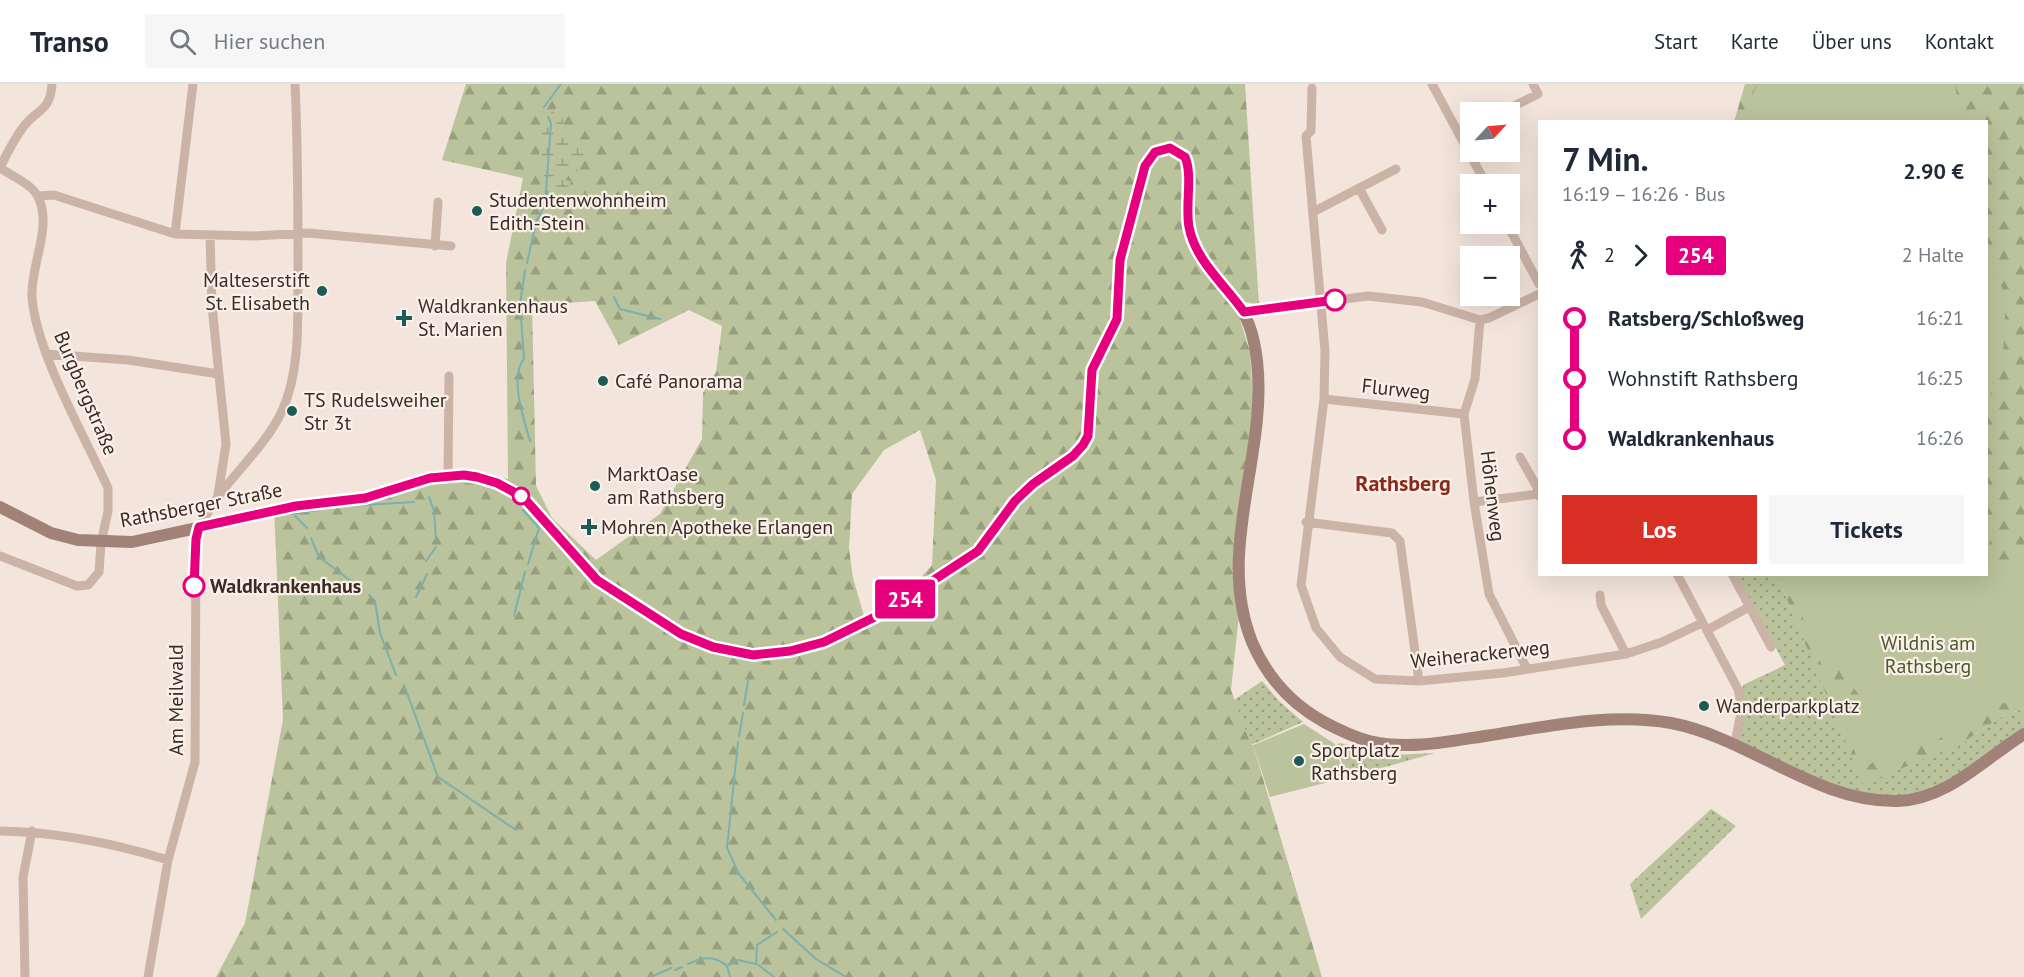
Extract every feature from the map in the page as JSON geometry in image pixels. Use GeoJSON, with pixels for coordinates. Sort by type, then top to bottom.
{"type":"FeatureCollection","features":[{"type":"Feature","properties":{"kind":"street"},"geometry":{"type":"LineString","coordinates":[[52,84],[51,97],[45,109],[26,123],[13,141],[0,168],[30,187],[39,196],[54,195],[175,234],[299,233],[451,246]]}},
{"type":"Feature","properties":{"kind":"street"},"geometry":{"type":"LineString","coordinates":[[175,234],[193,84]]}},
{"type":"Feature","properties":{"kind":"street"},"geometry":{"type":"LineString","coordinates":[[199,527],[218,497],[266,441],[283,410],[293,375],[299,233],[295,84]]}},
{"type":"Feature","properties":{"kind":"street"},"geometry":{"type":"LineString","coordinates":[[1432,84],[1460,135]]}},
{"type":"Feature","properties":{"kind":"street"},"geometry":{"type":"LineString","coordinates":[[1520,103],[1538,94],[1533,84]]}},
{"type":"Feature","properties":{"kind":"street","name":"Weiherackerweg"},"geometry":{"type":"LineString","coordinates":[[1312,88],[1311,131],[1306,136],[1322,302],[1324,399],[1306,522],[1301,585],[1316,628],[1340,657],[1375,679],[1419,681],[1527,669],[1626,654],[1705,626],[1749,607]]}},
{"type":"Feature","properties":{"kind":"street","name":"Rathsberger Straße"},"geometry":{"type":"LineString","coordinates":[[0,507],[51,533],[101,543],[132,542],[296,506],[365,498],[415,482],[448,475],[486,479],[523,497],[573,556],[597,580],[670,628],[713,647],[753,655],[824,642],[855,628],[978,551],[1015,501],[1033,484],[1073,456],[1088,436],[1092,370],[1117,319],[1119,269],[1126,236],[1147,161],[1162,149],[1179,151],[1185,157],[1189,166],[1186,208],[1193,241],[1210,268],[1244,312],[1252,333],[1258,362],[1258,398],[1242,522],[1239,566],[1240,598],[1252,641],[1266,670],[1304,711],[1367,741],[1389,744],[1435,743],[1597,721],[1632,719],[1695,729],[1735,743],[1830,790],[1863,799],[1902,801],[1923,797],[1961,779],[2024,734]]}},
{"type":"Feature","properties":{"kind":"street"},"geometry":{"type":"LineString","coordinates":[[1313,212],[1396,169]]}},
{"type":"Feature","properties":{"kind":"street"},"geometry":{"type":"LineString","coordinates":[[1359,188],[1382,230]]}},
{"type":"Feature","properties":{"kind":"street","name":"Burgbergstraße"},"geometry":{"type":"LineString","coordinates":[[0,556],[76,586],[88,585],[99,572],[101,543],[108,511],[108,488],[46,354],[32,297],[43,214],[39,196]]}},
{"type":"Feature","properties":{"kind":"street"},"geometry":{"type":"LineString","coordinates":[[435,246],[438,202]]}},
{"type":"Feature","properties":{"kind":"street"},"geometry":{"type":"LineString","coordinates":[[1512,234],[1538,282]]}},
{"type":"Feature","properties":{"kind":"street"},"geometry":{"type":"LineString","coordinates":[[210,235],[212,306],[226,444],[218,497]]}},
{"type":"Feature","properties":{"kind":"street"},"geometry":{"type":"LineString","coordinates":[[1244,312],[1368,296],[1422,302],[1480,320],[1538,294]]}},
{"type":"Feature","properties":{"kind":"street","name":"Höhenweg"},"geometry":{"type":"LineString","coordinates":[[1480,320],[1475,379],[1464,414],[1474,502],[1489,594],[1527,669]]}},
{"type":"Feature","properties":{"kind":"street"},"geometry":{"type":"LineString","coordinates":[[46,354],[128,360],[219,374]]}},
{"type":"Feature","properties":{"kind":"street"},"geometry":{"type":"LineString","coordinates":[[448,475],[449,375]]}},
{"type":"Feature","properties":{"kind":"street","name":"Flurweg"},"geometry":{"type":"LineString","coordinates":[[1324,399],[1464,414]]}},
{"type":"Feature","properties":{"kind":"street"},"geometry":{"type":"LineString","coordinates":[[1474,502],[1538,495],[1537,487],[1520,457]]}},
{"type":"Feature","properties":{"kind":"street"},"geometry":{"type":"LineString","coordinates":[[1306,522],[1392,533],[1400,541],[1419,681]]}},
{"type":"Feature","properties":{"kind":"street","name":"Am Meilwald"},"geometry":{"type":"LineString","coordinates":[[148,977],[168,860],[196,749],[194,589],[196,539],[199,527]]}},
{"type":"Feature","properties":{"kind":"street"},"geometry":{"type":"LineString","coordinates":[[1678,576],[1738,689],[1741,716],[1735,743]]}},
{"type":"Feature","properties":{"kind":"street"},"geometry":{"type":"LineString","coordinates":[[1733,576],[1771,647]]}},
{"type":"Feature","properties":{"kind":"street"},"geometry":{"type":"LineString","coordinates":[[1599,595],[1601,605],[1626,654]]}},
{"type":"Feature","properties":{"kind":"street"},"geometry":{"type":"LineString","coordinates":[[0,831],[32,831],[111,844],[168,860]]}},
{"type":"Feature","properties":{"kind":"street"},"geometry":{"type":"LineString","coordinates":[[25,977],[23,877],[32,831]]}},
{"type":"Feature","properties":{"kind":"green space"},"geometry":{"type":"Polygon","coordinates":[[[466,84],[1245,84],[1259,305],[1247,302],[1238,313],[1250,352],[1253,397],[1239,615],[1231,690],[1251,745],[1253,745],[1322,977],[216,977],[245,923],[283,720],[274,506],[351,497],[402,483],[490,476],[508,479],[506,263],[523,178],[442,160],[466,84]],[[595,301],[532,305],[536,486],[552,518],[596,560],[660,514],[702,439],[703,393],[716,372],[722,326],[689,310],[619,345],[595,301]],[[920,430],[884,450],[852,494],[849,549],[853,578],[864,616],[907,593],[932,565],[936,480],[920,430]]]}},
{"type":"Feature","properties":{"kind":"green space"},"geometry":{"type":"Polygon","coordinates":[[[1745,84],[2024,84],[2024,708],[2001,717],[1961,744],[1863,784],[1777,576],[1988,576],[1988,120],[1735,120],[1745,84]]]}},
{"type":"Feature","properties":{"kind":"green space"},"geometry":{"type":"Polygon","coordinates":[[[1758,84],[1954,84],[1964,120],[1739,120],[1758,84]]]}},
{"type":"Feature","properties":{"kind":"green space"},"geometry":{"type":"Polygon","coordinates":[[[556,108],[561,110],[566,138],[581,140],[586,159],[577,172],[566,174],[564,180],[571,181],[569,188],[562,201],[554,207],[545,201],[541,192],[547,182],[540,166],[539,152],[544,120],[556,108]]]}},
{"type":"Feature","properties":{"kind":"green space"},"geometry":{"type":"Polygon","coordinates":[[[1988,265],[1996,275],[2006,297],[2003,356],[1988,398],[1988,265]]]}},
{"type":"Feature","properties":{"kind":"green space","name":"Wildnis am Rathsberg"},"geometry":{"type":"Polygon","coordinates":[[[1988,525],[1990,539],[1988,555],[1988,525]]]}},
{"type":"Feature","properties":{"kind":"green space","name":"Wildnis am Rathsberg"},"geometry":{"type":"Polygon","coordinates":[[[1988,555],[1993,560],[2011,567],[2024,561],[2024,696],[1995,707],[1938,739],[1861,767],[1840,715],[1865,703],[1838,667],[1824,671],[1786,576],[1988,576],[1988,555]]]}},
{"type":"Feature","properties":{"kind":"green space"},"geometry":{"type":"Polygon","coordinates":[[[1737,576],[1777,576],[1799,628],[1961,744],[2001,717],[2024,708],[2024,734],[1922,797],[1863,799],[1735,743],[1743,685],[1785,665],[1737,576]]]}},
{"type":"Feature","properties":{"kind":"green space"},"geometry":{"type":"Polygon","coordinates":[[[1262,681],[1279,701],[1303,722],[1251,745],[1234,700],[1262,681]]]}},
{"type":"Feature","properties":{"kind":"green space","name":"Sportplatz Rathsberg"},"geometry":{"type":"Polygon","coordinates":[[[1304,724],[1335,744],[1344,778],[1270,797],[1253,745],[1304,724]]]}},
{"type":"Feature","properties":{"kind":"green space"},"geometry":{"type":"Polygon","coordinates":[[[1337,744],[1393,755],[1435,753],[1346,778],[1337,744]]]}},
{"type":"Feature","properties":{"kind":"green space"},"geometry":{"type":"Polygon","coordinates":[[[1711,809],[1736,826],[1641,919],[1630,884],[1711,809]]]}},
{"type":"Feature","properties":{"kind":"waterway"},"geometry":{"type":"LineString","coordinates":[[544,107],[561,84]]}},
{"type":"Feature","properties":{"kind":"waterway"},"geometry":{"type":"LineString","coordinates":[[527,263],[536,222],[545,205],[551,123],[548,117]]}},
{"type":"Feature","properties":{"kind":"waterway"},"geometry":{"type":"LineString","coordinates":[[525,270],[520,304],[524,359],[518,376],[518,387],[530,441]]}},
{"type":"Feature","properties":{"kind":"waterway"},"geometry":{"type":"LineString","coordinates":[[614,297],[620,309],[660,319]]}},
{"type":"Feature","properties":{"kind":"waterway"},"geometry":{"type":"LineString","coordinates":[[429,497],[434,511],[436,540]]}},
{"type":"Feature","properties":{"kind":"waterway"},"geometry":{"type":"LineString","coordinates":[[348,506],[414,502]]}},
{"type":"Feature","properties":{"kind":"waterway"},"geometry":{"type":"LineString","coordinates":[[292,514],[319,510]]}},
{"type":"Feature","properties":{"kind":"waterway"},"geometry":{"type":"LineString","coordinates":[[523,510],[539,528],[528,564]]}},
{"type":"Feature","properties":{"kind":"waterway"},"geometry":{"type":"LineString","coordinates":[[295,516],[307,528]]}},
{"type":"Feature","properties":{"kind":"waterway"},"geometry":{"type":"LineString","coordinates":[[311,538],[319,557],[363,590]]}},
{"type":"Feature","properties":{"kind":"waterway"},"geometry":{"type":"LineString","coordinates":[[426,561],[436,547]]}},
{"type":"Feature","properties":{"kind":"waterway"},"geometry":{"type":"LineString","coordinates":[[514,616],[525,572]]}},
{"type":"Feature","properties":{"kind":"waterway"},"geometry":{"type":"LineString","coordinates":[[416,597],[427,574]]}},
{"type":"Feature","properties":{"kind":"waterway"},"geometry":{"type":"LineString","coordinates":[[369,595],[375,601],[380,633],[396,675]]}},
{"type":"Feature","properties":{"kind":"waterway"},"geometry":{"type":"LineString","coordinates":[[744,705],[748,681]]}},
{"type":"Feature","properties":{"kind":"waterway"},"geometry":{"type":"LineString","coordinates":[[404,685],[438,777],[516,830]]}},
{"type":"Feature","properties":{"kind":"waterway"},"geometry":{"type":"LineString","coordinates":[[739,736],[743,713]]}},
{"type":"Feature","properties":{"kind":"waterway"},"geometry":{"type":"LineString","coordinates":[[738,742],[727,848],[739,874],[776,920]]}},
{"type":"Feature","properties":{"kind":"waterway"},"geometry":{"type":"LineString","coordinates":[[783,929],[816,959],[846,977]]}},
{"type":"Feature","properties":{"kind":"waterway"},"geometry":{"type":"LineString","coordinates":[[688,964],[708,958],[718,960],[727,966],[738,960],[756,964],[757,945],[777,932]]}},
{"type":"Feature","properties":{"kind":"waterway"},"geometry":{"type":"LineString","coordinates":[[757,964],[774,977]]}},
{"type":"Feature","properties":{"kind":"waterway"},"geometry":{"type":"LineString","coordinates":[[727,966],[730,977]]}},
{"type":"Feature","properties":{"kind":"waterway"},"geometry":{"type":"LineString","coordinates":[[675,970],[682,967]]}},
{"type":"Feature","properties":{"kind":"waterway"},"geometry":{"type":"LineString","coordinates":[[651,977],[671,968]]}},
{"type":"Feature","properties":{"kind":"bus line","name":"254"},"geometry":{"type":"LineString","coordinates":[[194,586],[196,539],[199,527],[296,506],[365,498],[430,478],[464,475],[497,483],[523,497],[573,556],[597,580],[681,634],[734,653],[753,655],[790,651],[824,642],[855,628],[885,612],[957,566],[987,542],[1015,501],[1033,484],[1073,456],[1083,445],[1088,436],[1092,370],[1117,319],[1120,260],[1145,166],[1155,152],[1170,148],[1179,151],[1185,157],[1189,166],[1186,208],[1193,241],[1210,268],[1244,312],[1335,300]]}},
{"type":"Feature","properties":{"kind":"place","name":"Studentenwohnheim Edith-Stein"},"geometry":{"type":"Point","coordinates":[477,211]}},
{"type":"Feature","properties":{"kind":"place","name":"Malteserstift St. Elisabeth"},"geometry":{"type":"Point","coordinates":[322,291]}},
{"type":"Feature","properties":{"kind":"place","name":"Waldkrankenhaus St. Marien"},"geometry":{"type":"Point","coordinates":[404,318]}},
{"type":"Feature","properties":{"kind":"place","name":"Café Panorama"},"geometry":{"type":"Point","coordinates":[603,381]}},
{"type":"Feature","properties":{"kind":"place","name":"TS Rudelsweiher Str 3t"},"geometry":{"type":"Point","coordinates":[292,411]}},
{"type":"Feature","properties":{"kind":"place","name":"MarktOase am Rathsberg"},"geometry":{"type":"Point","coordinates":[595,486]}},
{"type":"Feature","properties":{"kind":"place","name":"Mohren Apotheke Erlangen"},"geometry":{"type":"Point","coordinates":[589,527]}},
{"type":"Feature","properties":{"kind":"place","name":"Waldkrankenhaus"},"geometry":{"type":"Point","coordinates":[194,586]}},
{"type":"Feature","properties":{"kind":"place","name":"Wanderparkplatz"},"geometry":{"type":"Point","coordinates":[1704,706]}},
{"type":"Feature","properties":{"kind":"place","name":"Sportplatz Rathsberg"},"geometry":{"type":"Point","coordinates":[1299,761]}},
{"type":"Feature","properties":{"kind":"district","name":"Rathsberg"},"geometry":{"type":"Point","coordinates":[1403,483]}}]}
